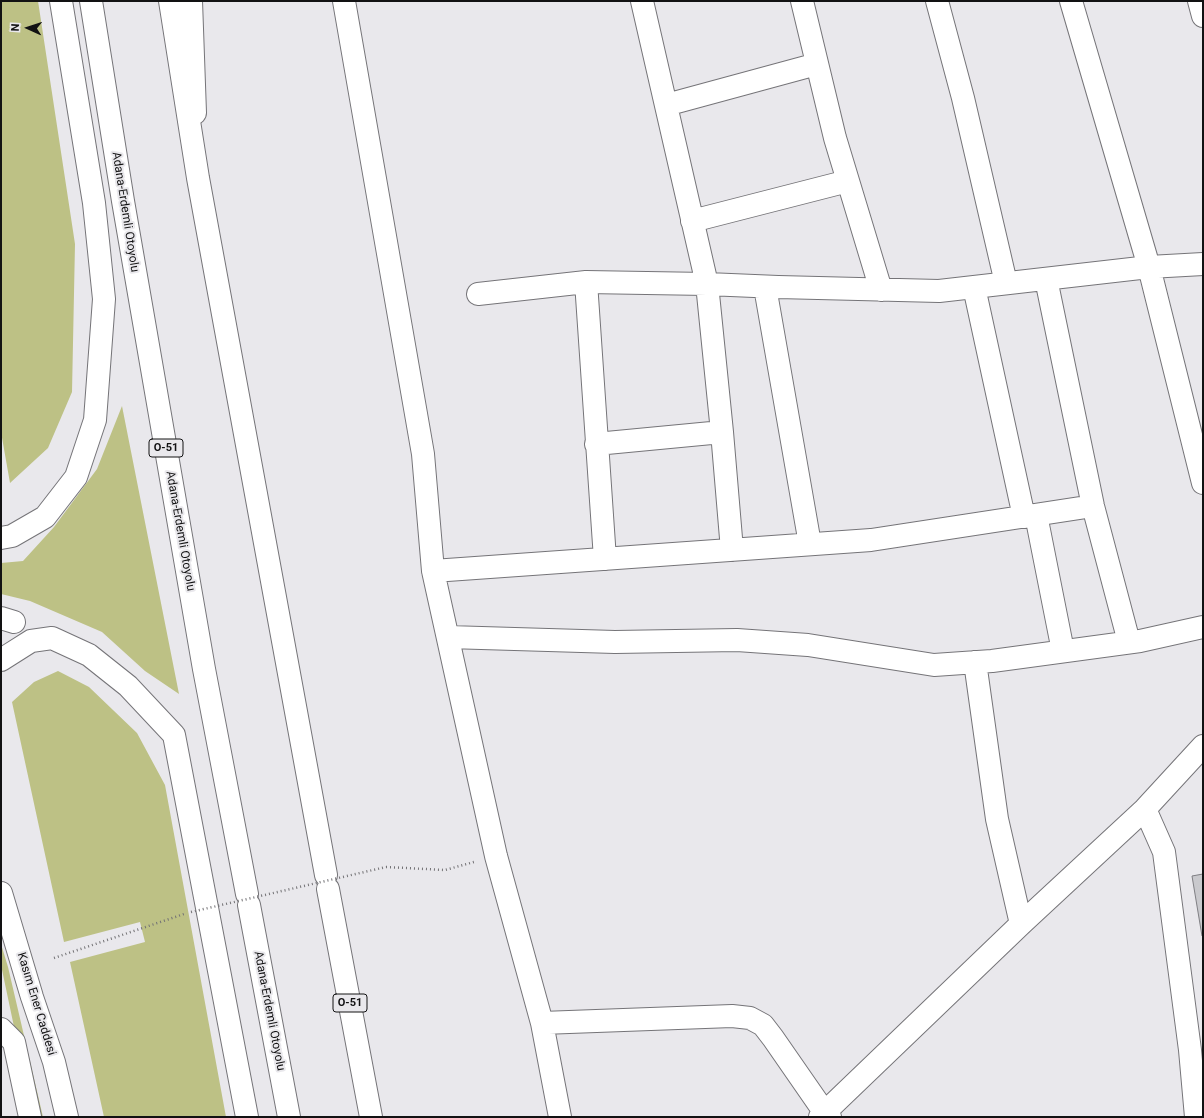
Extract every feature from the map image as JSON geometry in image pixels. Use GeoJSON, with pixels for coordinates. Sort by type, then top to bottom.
{"type":"FeatureCollection","features":[{"type":"Feature","properties":{"kind":"main road"},"geometry":{"type":"LineString","coordinates":[[1,538],[12,536],[45,517],[76,476],[96,420],[104,299],[94,203],[61,1]]}},
{"type":"Feature","properties":{"kind":"main road","name":"Adana-Erdemli Otoyolu"},"geometry":{"type":"LineString","coordinates":[[91,1],[124,209],[200,646],[289,1117]]}},
{"type":"Feature","properties":{"kind":"main road","name":"O-51"},"geometry":{"type":"LineString","coordinates":[[170,1],[198,178],[371,1117]]}},
{"type":"Feature","properties":{"kind":"main road"},"geometry":{"type":"LineString","coordinates":[[191,1],[198,178]]}},
{"type":"Feature","properties":{"kind":"main road"},"geometry":{"type":"LineString","coordinates":[[344,1],[423,454],[433,571],[496,856],[542,1023],[560,1117]]}},
{"type":"Feature","properties":{"kind":"main road"},"geometry":{"type":"LineString","coordinates":[[642,1],[707,284],[732,550]]}},
{"type":"Feature","properties":{"kind":"main road"},"geometry":{"type":"LineString","coordinates":[[802,1],[835,138],[881,290]]}},
{"type":"Feature","properties":{"kind":"main road"},"geometry":{"type":"LineString","coordinates":[[937,1],[963,98],[1006,283]]}},
{"type":"Feature","properties":{"kind":"main road"},"geometry":{"type":"LineString","coordinates":[[1071,1],[1149,267],[1203,483]]}},
{"type":"Feature","properties":{"kind":"main road"},"geometry":{"type":"LineString","coordinates":[[1199,1],[1203,16]]}},
{"type":"Feature","properties":{"kind":"main road"},"geometry":{"type":"LineString","coordinates":[[666,105],[817,64]]}},
{"type":"Feature","properties":{"kind":"main road"},"geometry":{"type":"LineString","coordinates":[[692,221],[848,181]]}},
{"type":"Feature","properties":{"kind":"main road"},"geometry":{"type":"LineString","coordinates":[[478,294],[586,282],[939,291],[1149,267],[1203,264]]}},
{"type":"Feature","properties":{"kind":"main road"},"geometry":{"type":"LineString","coordinates":[[1046,279],[1093,506],[1129,642]]}},
{"type":"Feature","properties":{"kind":"main road"},"geometry":{"type":"LineString","coordinates":[[586,282],[605,559]]}},
{"type":"Feature","properties":{"kind":"main road"},"geometry":{"type":"LineString","coordinates":[[765,287],[810,544]]}},
{"type":"Feature","properties":{"kind":"main road"},"geometry":{"type":"LineString","coordinates":[[974,287],[1063,651]]}},
{"type":"Feature","properties":{"kind":"main road"},"geometry":{"type":"LineString","coordinates":[[596,444],[722,432]]}},
{"type":"Feature","properties":{"kind":"main road"},"geometry":{"type":"LineString","coordinates":[[433,571],[870,540],[1093,506]]}},
{"type":"Feature","properties":{"kind":"main road"},"geometry":{"type":"LineString","coordinates":[[448,637],[615,642],[737,640],[808,645],[934,665],[975,662],[1129,642],[1203,627]]}},
{"type":"Feature","properties":{"kind":"main road"},"geometry":{"type":"LineString","coordinates":[[1,660],[31,641],[52,638],[89,655],[128,686],[174,735],[247,1117]]}},
{"type":"Feature","properties":{"kind":"main road"},"geometry":{"type":"LineString","coordinates":[[975,662],[997,819],[1021,924]]}},
{"type":"Feature","properties":{"kind":"main road"},"geometry":{"type":"LineString","coordinates":[[542,1023],[732,1016],[750,1018],[763,1025],[774,1038],[825,1116],[1021,924],[1145,809],[1203,746]]}},
{"type":"Feature","properties":{"kind":"main road"},"geometry":{"type":"LineString","coordinates":[[1145,809],[1164,852],[1190,1050],[1196,1117]]}},
{"type":"Feature","properties":{"kind":"main road","name":"Kasım Ener Caddesi"},"geometry":{"type":"LineString","coordinates":[[1,893],[32,997],[54,1062],[67,1117]]}},
{"type":"Feature","properties":{"kind":"main road"},"geometry":{"type":"LineString","coordinates":[[32,997],[33,1037],[51,1117]]}},
{"type":"Feature","properties":{"kind":"main road"},"geometry":{"type":"LineString","coordinates":[[1,1029],[14,1042],[30,1117]]}},
{"type":"Feature","properties":{"kind":"main road"},"geometry":{"type":"LineString","coordinates":[[1,1050],[15,1117]]}},
{"type":"Feature","properties":{"kind":"path"},"geometry":{"type":"LineString","coordinates":[[54,958],[191,912],[386,867],[445,870],[496,856]]}},
{"type":"Feature","properties":{"kind":"green space"},"geometry":{"type":"Polygon","coordinates":[[[1,1],[38,1],[75,244],[72,392],[48,448],[10,483],[1,432],[1,1]]]}},
{"type":"Feature","properties":{"kind":"green space"},"geometry":{"type":"Polygon","coordinates":[[[122,406],[179,694],[145,671],[102,632],[30,601],[1,594],[1,563],[23,561],[54,527],[97,469],[122,406]]]}},
{"type":"Feature","properties":{"kind":"green space"},"geometry":{"type":"Polygon","coordinates":[[[58,671],[89,687],[137,733],[165,785],[226,1117],[104,1117],[70,962],[145,942],[140,922],[64,942],[12,702],[34,682],[58,671]]]}},
{"type":"Feature","properties":{"kind":"green space"},"geometry":{"type":"Polygon","coordinates":[[[1,944],[8,967],[43,1117],[33,1117],[1,965],[1,944]]]}},
{"type":"Feature","properties":{"kind":"building"},"geometry":{"type":"Polygon","coordinates":[[[1203,874],[1203,936],[1202,936],[1192,876],[1203,874]]]}}]}
